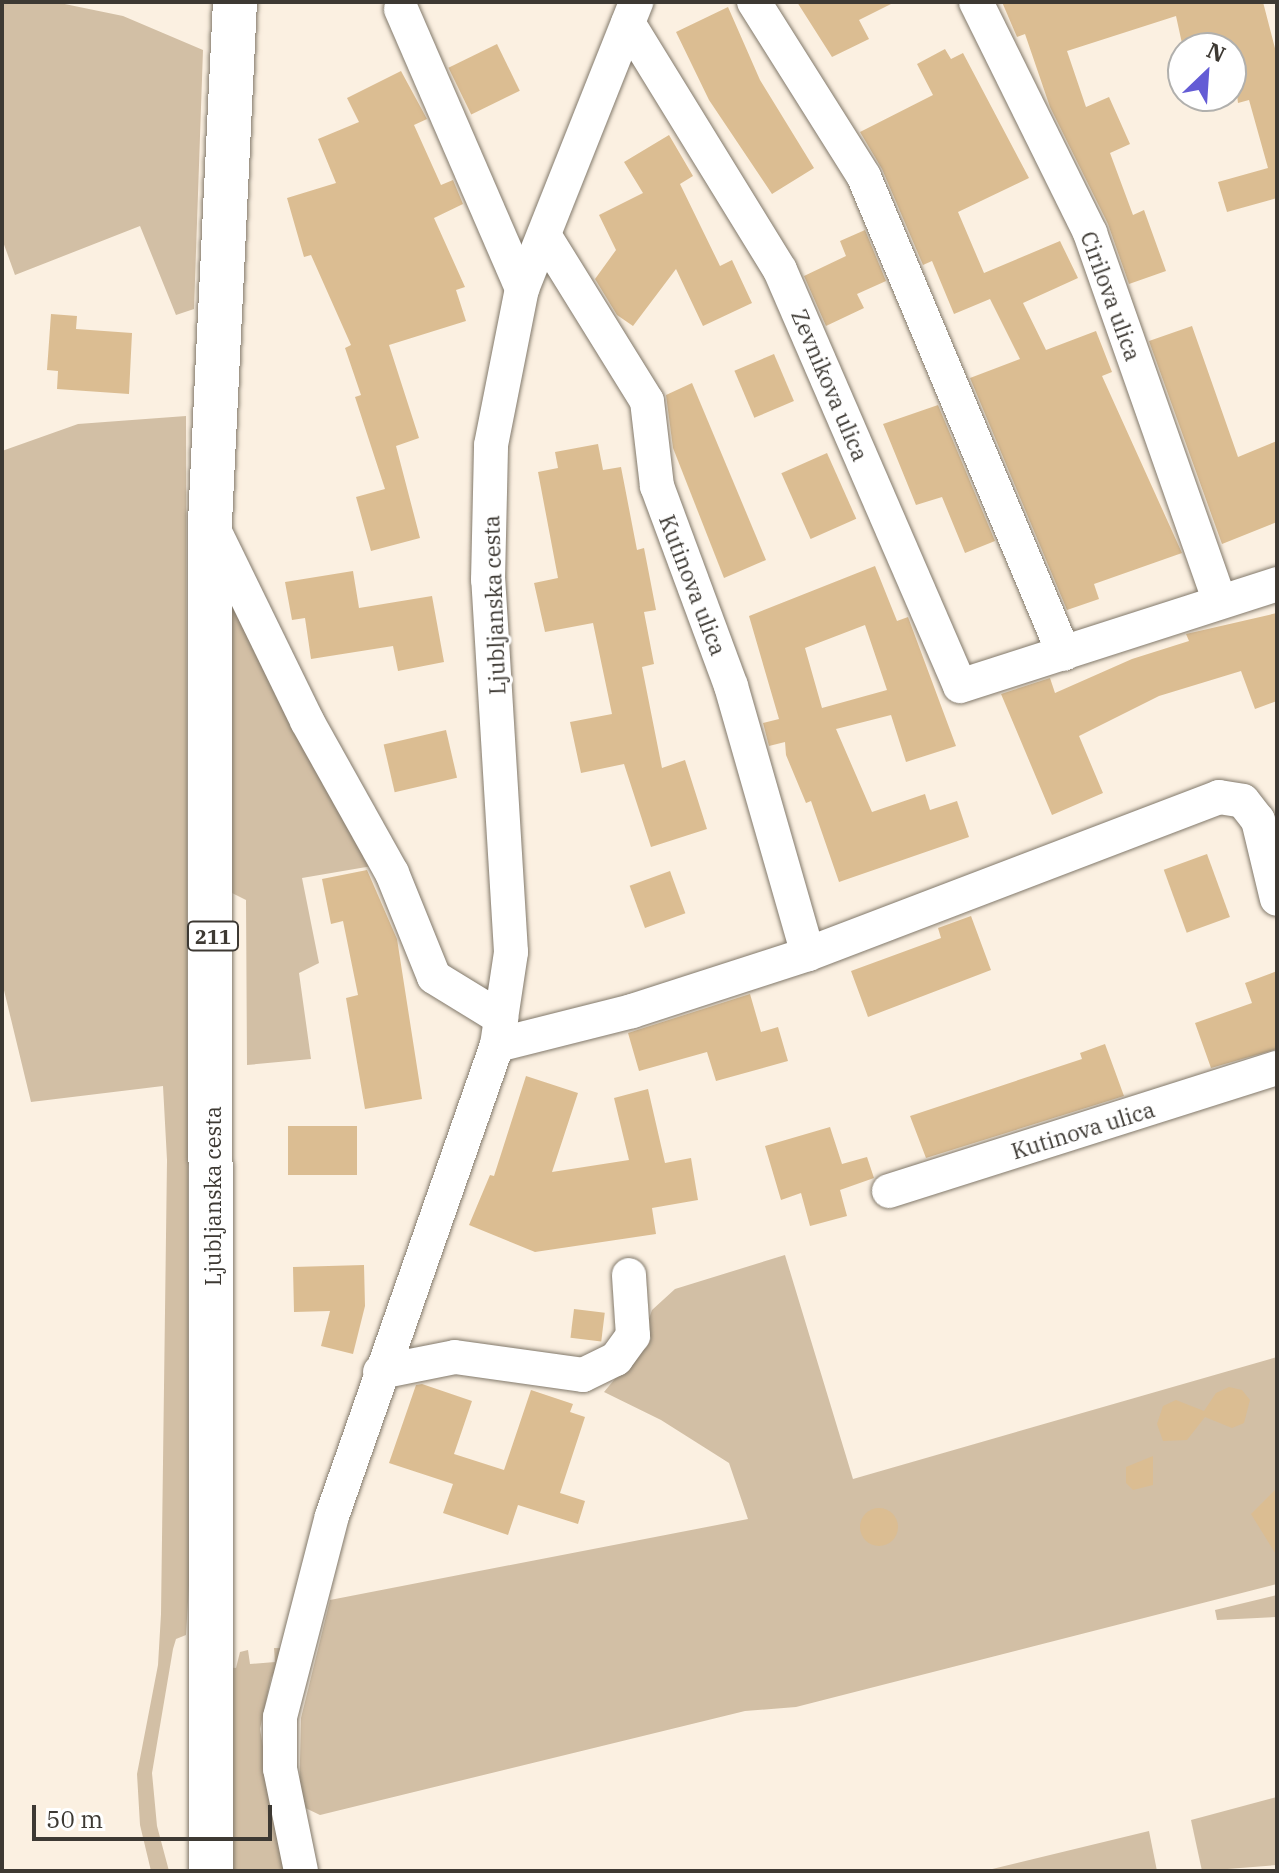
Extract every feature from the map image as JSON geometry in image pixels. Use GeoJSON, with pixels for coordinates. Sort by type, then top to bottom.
{"type":"FeatureCollection","features":[{"type":"Feature","properties":{"kind":"main road","name":"Ljubljanska cesta"},"geometry":{"type":"LineString","coordinates":[[211,1871],[210,522],[235,2]]}},
{"type":"Feature","properties":{"kind":"street"},"geometry":{"type":"LineString","coordinates":[[754,2],[864,177],[1064,654]]}},
{"type":"Feature","properties":{"kind":"street","name":"Cirilova ulica"},"geometry":{"type":"LineString","coordinates":[[976,2],[1090,233],[1220,602]]}},
{"type":"Feature","properties":{"kind":"street"},"geometry":{"type":"LineString","coordinates":[[401,9],[522,289]]}},
{"type":"Feature","properties":{"kind":"street"},"geometry":{"type":"LineString","coordinates":[[522,289],[632,13]]}},
{"type":"Feature","properties":{"kind":"street","name":"Zevnikova ulica"},"geometry":{"type":"LineString","coordinates":[[632,13],[780,270],[960,686],[1277,584]]}},
{"type":"Feature","properties":{"kind":"street","name":"Kutinova ulica"},"geometry":{"type":"LineString","coordinates":[[544,235],[647,401],[657,486],[731,686],[808,954]]}},
{"type":"Feature","properties":{"kind":"street","name":"Ljubljanska cesta"},"geometry":{"type":"LineString","coordinates":[[301,1871],[280,1769],[280,1717],[332,1516],[380,1372],[429,1247],[499,1032],[511,952],[488,580],[491,445],[522,289]]}},
{"type":"Feature","properties":{"kind":"street","name":"Ljubljanska cesta"},"geometry":{"type":"LineString","coordinates":[[210,522],[307,721],[392,873],[434,977],[499,1032]]}},
{"type":"Feature","properties":{"kind":"street"},"geometry":{"type":"LineString","coordinates":[[499,1032],[632,1011],[808,954],[1219,797],[1243,801],[1258,820],[1277,899]]}},
{"type":"Feature","properties":{"kind":"street","name":"Kutinova ulica"},"geometry":{"type":"LineString","coordinates":[[889,1191],[1277,1068]]}},
{"type":"Feature","properties":{"kind":"street"},"geometry":{"type":"LineString","coordinates":[[380,1372],[455,1357],[583,1375],[616,1359],[633,1336],[629,1275]]}},
{"type":"Feature","properties":{"kind":"shaded area"},"geometry":{"type":"Polygon","coordinates":[[[2,2],[55,2],[123,16],[203,50],[194,309],[176,315],[140,226],[15,275],[2,239],[2,2]]]}},
{"type":"Feature","properties":{"kind":"shaded area"},"geometry":{"type":"Polygon","coordinates":[[[186,416],[189,1585],[186,1635],[176,1639],[173,1649],[152,1773],[157,1826],[169,1871],[151,1871],[140,1825],[137,1774],[158,1665],[161,1614],[167,1160],[163,1086],[31,1102],[2,982],[2,451],[78,424],[186,416]]]}},
{"type":"Feature","properties":{"kind":"shaded area"},"geometry":{"type":"Polygon","coordinates":[[[237,604],[378,865],[302,878],[319,963],[299,973],[311,1059],[247,1065],[246,900],[228,891],[230,605],[237,604]]]}},
{"type":"Feature","properties":{"kind":"shaded area"},"geometry":{"type":"Polygon","coordinates":[[[785,1255],[853,1479],[1277,1357],[1277,1584],[796,1707],[745,1711],[320,1815],[299,1805],[301,1718],[330,1600],[748,1519],[729,1463],[661,1420],[604,1392],[638,1351],[652,1310],[675,1289],[785,1255]]]}},
{"type":"Feature","properties":{"kind":"shaded area"},"geometry":{"type":"Polygon","coordinates":[[[1277,1595],[1277,1617],[1217,1620],[1215,1610],[1277,1595]]]}},
{"type":"Feature","properties":{"kind":"shaded area"},"geometry":{"type":"Polygon","coordinates":[[[274,1648],[283,1648],[283,1658],[271,1678],[260,1729],[284,1871],[233,1871],[228,1667],[236,1668],[240,1652],[248,1650],[250,1664],[275,1662],[274,1648]]]}},
{"type":"Feature","properties":{"kind":"shaded area"},"geometry":{"type":"Polygon","coordinates":[[[1277,1797],[1277,1865],[1202,1871],[1191,1820],[1277,1797]]]}},
{"type":"Feature","properties":{"kind":"shaded area"},"geometry":{"type":"Polygon","coordinates":[[[1149,1831],[1157,1871],[984,1871],[1149,1831]]]}},
{"type":"Feature","properties":{"kind":"building"},"geometry":{"type":"Polygon","coordinates":[[[797,2],[895,2],[859,20],[869,39],[832,57],[797,2]]]}},
{"type":"Feature","properties":{"kind":"building"},"geometry":{"type":"Polygon","coordinates":[[[1002,2],[1263,2],[1277,56],[1277,198],[1227,212],[1218,182],[1268,168],[1247,101],[1247,32],[1180,32],[1176,16],[1067,51],[1086,107],[1109,97],[1130,144],[1110,153],[1133,215],[1144,210],[1166,271],[1129,284],[1108,224],[1050,107],[1025,34],[1017,37],[1002,2]]]}},
{"type":"Feature","properties":{"kind":"building"},"geometry":{"type":"Polygon","coordinates":[[[728,7],[760,80],[814,168],[772,194],[709,100],[676,32],[728,7]]]}},
{"type":"Feature","properties":{"kind":"building"},"geometry":{"type":"Polygon","coordinates":[[[497,44],[520,91],[471,114],[448,68],[497,44]]]}},
{"type":"Feature","properties":{"kind":"building"},"geometry":{"type":"Polygon","coordinates":[[[945,49],[951,59],[963,53],[1029,178],[958,212],[984,273],[1060,241],[1078,278],[1023,303],[1046,350],[1096,331],[1112,372],[1102,376],[1182,553],[1094,584],[1099,599],[1067,610],[970,378],[1020,359],[990,299],[954,314],[932,261],[923,265],[882,169],[860,132],[933,95],[917,64],[945,49]]]}},
{"type":"Feature","properties":{"kind":"building"},"geometry":{"type":"Polygon","coordinates":[[[401,71],[427,119],[414,125],[441,185],[453,180],[463,204],[434,218],[465,287],[456,290],[466,321],[389,345],[419,438],[396,446],[420,538],[371,551],[356,497],[385,489],[355,397],[361,395],[345,348],[351,345],[311,255],[304,257],[287,198],[336,183],[318,139],[359,122],[347,98],[401,71]]]}},
{"type":"Feature","properties":{"kind":"building"},"geometry":{"type":"Polygon","coordinates":[[[669,135],[693,176],[680,184],[720,266],[732,260],[752,303],[703,326],[676,269],[633,326],[617,315],[595,279],[616,250],[599,215],[643,193],[624,162],[669,135]]]}},
{"type":"Feature","properties":{"kind":"building"},"geometry":{"type":"Polygon","coordinates":[[[865,230],[886,281],[857,294],[864,308],[826,326],[804,276],[846,256],[840,241],[865,230]]]}},
{"type":"Feature","properties":{"kind":"building"},"geometry":{"type":"Polygon","coordinates":[[[51,314],[77,316],[76,329],[132,333],[129,394],[57,389],[58,371],[47,370],[51,314]]]}},
{"type":"Feature","properties":{"kind":"building"},"geometry":{"type":"Polygon","coordinates":[[[1192,326],[1238,457],[1277,441],[1277,522],[1222,544],[1149,341],[1192,326]]]}},
{"type":"Feature","properties":{"kind":"building"},"geometry":{"type":"Polygon","coordinates":[[[774,354],[794,401],[754,418],[734,371],[774,354]]]}},
{"type":"Feature","properties":{"kind":"building"},"geometry":{"type":"Polygon","coordinates":[[[692,383],[766,560],[724,578],[673,448],[666,395],[692,383]]]}},
{"type":"Feature","properties":{"kind":"building"},"geometry":{"type":"Polygon","coordinates":[[[938,405],[995,541],[965,553],[942,497],[916,505],[883,424],[938,405]]]}},
{"type":"Feature","properties":{"kind":"building"},"geometry":{"type":"Polygon","coordinates":[[[598,444],[603,470],[621,467],[637,550],[644,548],[656,610],[644,612],[654,664],[642,667],[662,768],[685,760],[707,829],[651,847],[624,764],[581,773],[570,722],[612,714],[593,623],[545,632],[534,583],[558,578],[538,472],[558,468],[555,452],[598,444]]]}},
{"type":"Feature","properties":{"kind":"building"},"geometry":{"type":"Polygon","coordinates":[[[827,453],[856,519],[811,539],[781,473],[827,453]]]}},
{"type":"Feature","properties":{"kind":"building"},"geometry":{"type":"Polygon","coordinates":[[[875,566],[897,621],[908,617],[956,746],[906,762],[891,715],[836,729],[872,812],[925,794],[930,810],[957,801],[969,837],[839,882],[811,801],[806,803],[786,755],[785,742],[769,746],[763,723],[779,719],[749,616],[875,566]],[[865,625],[805,648],[822,708],[887,690],[865,625]]]}},
{"type":"Feature","properties":{"kind":"building"},"geometry":{"type":"Polygon","coordinates":[[[353,571],[359,608],[432,596],[444,662],[398,671],[393,646],[311,659],[305,618],[292,620],[285,582],[353,571]]]}},
{"type":"Feature","properties":{"kind":"building"},"geometry":{"type":"Polygon","coordinates":[[[1277,613],[1277,701],[1255,709],[1241,671],[1159,696],[1079,736],[1103,793],[1052,815],[1001,694],[1050,678],[1055,693],[1132,659],[1189,641],[1186,634],[1277,613]]]}},
{"type":"Feature","properties":{"kind":"building"},"geometry":{"type":"Polygon","coordinates":[[[446,730],[457,778],[395,792],[384,744],[446,730]]]}},
{"type":"Feature","properties":{"kind":"building"},"geometry":{"type":"Polygon","coordinates":[[[1207,854],[1230,917],[1187,933],[1164,870],[1207,854]]]}},
{"type":"Feature","properties":{"kind":"building"},"geometry":{"type":"Polygon","coordinates":[[[367,870],[397,939],[422,1099],[365,1109],[346,998],[358,995],[343,921],[331,924],[322,879],[367,870]]]}},
{"type":"Feature","properties":{"kind":"building"},"geometry":{"type":"Polygon","coordinates":[[[670,871],[685,913],[645,928],[630,886],[670,871]]]}},
{"type":"Feature","properties":{"kind":"building"},"geometry":{"type":"Polygon","coordinates":[[[971,916],[991,970],[868,1017],[851,971],[941,938],[938,928],[971,916]]]}},
{"type":"Feature","properties":{"kind":"building"},"geometry":{"type":"Polygon","coordinates":[[[1277,971],[1277,1049],[1211,1068],[1195,1023],[1252,1003],[1245,983],[1277,971]]]}},
{"type":"Feature","properties":{"kind":"building"},"geometry":{"type":"Polygon","coordinates":[[[750,994],[761,1032],[778,1027],[788,1061],[716,1081],[707,1052],[639,1071],[628,1033],[750,994]]]}},
{"type":"Feature","properties":{"kind":"building"},"geometry":{"type":"Polygon","coordinates":[[[1105,1044],[1124,1096],[926,1158],[910,1116],[1082,1059],[1080,1053],[1105,1044]]]}},
{"type":"Feature","properties":{"kind":"building"},"geometry":{"type":"Polygon","coordinates":[[[526,1076],[578,1093],[552,1172],[629,1160],[614,1098],[648,1089],[665,1163],[691,1158],[698,1200],[652,1208],[656,1234],[535,1252],[469,1225],[490,1175],[494,1176],[526,1076]]]}},
{"type":"Feature","properties":{"kind":"building"},"geometry":{"type":"Polygon","coordinates":[[[288,1126],[357,1126],[357,1175],[288,1175],[288,1126]]]}},
{"type":"Feature","properties":{"kind":"building"},"geometry":{"type":"Polygon","coordinates":[[[830,1127],[842,1164],[867,1157],[874,1178],[840,1190],[847,1216],[810,1226],[801,1193],[781,1200],[765,1146],[830,1127]]]}},
{"type":"Feature","properties":{"kind":"building"},"geometry":{"type":"Polygon","coordinates":[[[364,1265],[365,1306],[353,1354],[321,1346],[330,1311],[294,1312],[293,1267],[364,1265]]]}},
{"type":"Feature","properties":{"kind":"building"},"geometry":{"type":"Polygon","coordinates":[[[574,1309],[605,1313],[601,1342],[570,1338],[574,1309]]]}},
{"type":"Feature","properties":{"kind":"building"},"geometry":{"type":"Polygon","coordinates":[[[422,1384],[472,1401],[454,1454],[504,1470],[531,1390],[573,1404],[570,1412],[585,1417],[560,1493],[585,1501],[578,1524],[518,1505],[508,1535],[443,1513],[453,1484],[389,1463],[416,1385],[422,1384]]]}},
{"type":"Feature","properties":{"kind":"building"},"geometry":{"type":"Polygon","coordinates":[[[1229,1387],[1242,1390],[1250,1400],[1244,1423],[1232,1428],[1205,1417],[1187,1440],[1163,1441],[1157,1424],[1163,1406],[1176,1400],[1204,1411],[1216,1393],[1229,1387]]]}},
{"type":"Feature","properties":{"kind":"building"},"geometry":{"type":"Polygon","coordinates":[[[1153,1456],[1153,1485],[1133,1490],[1126,1483],[1126,1467],[1153,1456]]]}},
{"type":"Feature","properties":{"kind":"building"},"geometry":{"type":"Polygon","coordinates":[[[1277,1488],[1277,1556],[1251,1514],[1277,1488]]]}},
{"type":"Feature","properties":{"kind":"building"},"geometry":{"type":"Polygon","coordinates":[[[879,1508],[893,1513],[898,1527],[893,1541],[879,1546],[865,1541],[860,1527],[865,1513],[879,1508]]]}}]}
